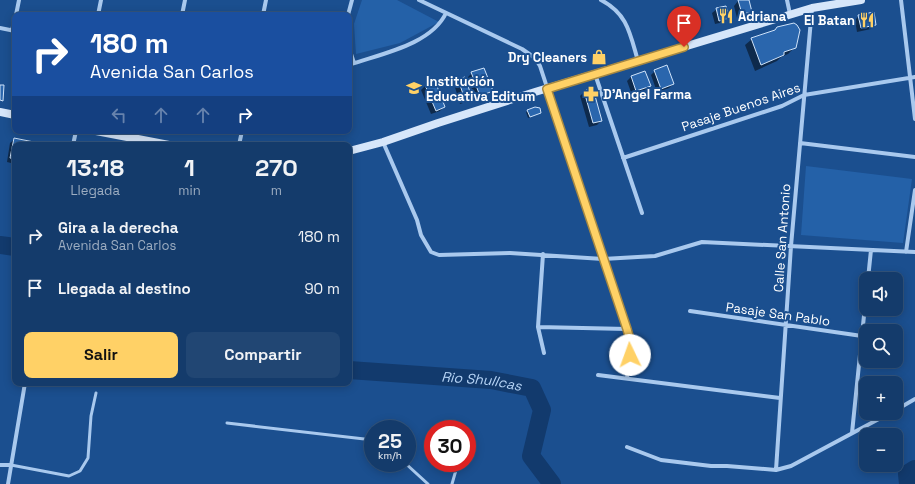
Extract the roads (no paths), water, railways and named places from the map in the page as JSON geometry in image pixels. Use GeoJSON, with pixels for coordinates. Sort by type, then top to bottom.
{"type":"FeatureCollection","features":[{"type":"Feature","properties":{"kind":"main road"},"geometry":{"type":"LineString","coordinates":[[352,150],[383,142],[438,123],[790,14],[812,8],[861,0]]}},
{"type":"Feature","properties":{"kind":"main road"},"geometry":{"type":"LineString","coordinates":[[0,112],[12,114]]}},
{"type":"Feature","properties":{"kind":"main road"},"geometry":{"type":"LineString","coordinates":[[112,134],[154,142]]}},
{"type":"Feature","properties":{"kind":"street"},"geometry":{"type":"LineString","coordinates":[[17,12],[19,0]]}},
{"type":"Feature","properties":{"kind":"street"},"geometry":{"type":"LineString","coordinates":[[99,12],[101,0]]}},
{"type":"Feature","properties":{"kind":"street"},"geometry":{"type":"LineString","coordinates":[[183,12],[185,0]]}},
{"type":"Feature","properties":{"kind":"street"},"geometry":{"type":"LineString","coordinates":[[264,12],[266,0]]}},
{"type":"Feature","properties":{"kind":"street"},"geometry":{"type":"LineString","coordinates":[[349,12],[352,0]]}},
{"type":"Feature","properties":{"kind":"street"},"geometry":{"type":"LineString","coordinates":[[419,0],[522,49],[535,58],[540,66],[631,343],[627,378]]}},
{"type":"Feature","properties":{"kind":"street"},"geometry":{"type":"LineString","coordinates":[[601,0],[620,13],[626,23],[638,61]]}},
{"type":"Feature","properties":{"kind":"street"},"geometry":{"type":"LineString","coordinates":[[787,0],[790,14]]}},
{"type":"Feature","properties":{"kind":"street"},"geometry":{"type":"LineString","coordinates":[[901,0],[913,78],[915,119]]}},
{"type":"Feature","properties":{"kind":"street","name":"Calle San Antonio"},"geometry":{"type":"LineString","coordinates":[[776,470],[790,246],[812,8]]}},
{"type":"Feature","properties":{"kind":"street"},"geometry":{"type":"LineString","coordinates":[[352,64],[406,46],[419,39],[439,25],[446,13]]}},
{"type":"Feature","properties":{"kind":"street"},"geometry":{"type":"LineString","coordinates":[[0,28],[12,31]]}},
{"type":"Feature","properties":{"kind":"street"},"geometry":{"type":"LineString","coordinates":[[595,74],[642,213]]}},
{"type":"Feature","properties":{"kind":"street","name":"Pasaje Buenos Aires"},"geometry":{"type":"LineString","coordinates":[[623,158],[782,106],[804,95],[913,78]]}},
{"type":"Feature","properties":{"kind":"street"},"geometry":{"type":"LineString","coordinates":[[383,142],[417,220],[421,235],[431,252],[439,255],[510,253],[603,259],[655,256],[702,242],[915,252]]}},
{"type":"Feature","properties":{"kind":"street"},"geometry":{"type":"LineString","coordinates":[[800,143],[915,157]]}},
{"type":"Feature","properties":{"kind":"street"},"geometry":{"type":"LineString","coordinates":[[906,252],[915,190]]}},
{"type":"Feature","properties":{"kind":"street"},"geometry":{"type":"LineString","coordinates":[[869,272],[871,250]]}},
{"type":"Feature","properties":{"kind":"street"},"geometry":{"type":"LineString","coordinates":[[543,254],[538,327],[544,353]]}},
{"type":"Feature","properties":{"kind":"street","name":"Pasaje San Pablo"},"geometry":{"type":"LineString","coordinates":[[690,311],[859,336]]}},
{"type":"Feature","properties":{"kind":"street"},"geometry":{"type":"LineString","coordinates":[[538,327],[627,329]]}},
{"type":"Feature","properties":{"kind":"street"},"geometry":{"type":"LineString","coordinates":[[852,434],[859,365]]}},
{"type":"Feature","properties":{"kind":"street"},"geometry":{"type":"LineString","coordinates":[[598,375],[780,398]]}},
{"type":"Feature","properties":{"kind":"street"},"geometry":{"type":"LineString","coordinates":[[8,484],[24,386]]}},
{"type":"Feature","properties":{"kind":"street"},"geometry":{"type":"LineString","coordinates":[[903,406],[915,399]]}},
{"type":"Feature","properties":{"kind":"street"},"geometry":{"type":"LineString","coordinates":[[627,447],[661,460],[711,466],[776,470],[791,466],[877,420]]}},
{"type":"Feature","properties":{"kind":"street"},"geometry":{"type":"LineString","coordinates":[[0,465],[11,465]]}},
{"type":"Feature","properties":{"kind":"lane"},"geometry":{"type":"LineString","coordinates":[[11,465],[69,476],[80,471],[88,458],[90,416],[96,393]]}},
{"type":"Feature","properties":{"kind":"lane"},"geometry":{"type":"LineString","coordinates":[[227,424],[364,439]]}},
{"type":"Feature","properties":{"kind":"lane"},"geometry":{"type":"LineString","coordinates":[[415,472],[428,484]]}},
{"type":"Feature","properties":{"kind":"lane"},"geometry":{"type":"LineString","coordinates":[[452,484],[455,472]]}},
{"type":"Feature","properties":{"kind":"waterway","name":"Rio Shullcas"},"geometry":{"type":"LineString","coordinates":[[0,245],[12,247]]}},
{"type":"Feature","properties":{"kind":"waterway","name":"Rio Shullcas"},"geometry":{"type":"LineString","coordinates":[[352,370],[491,380],[532,388],[542,410],[531,456],[552,484]]}},
{"type":"Feature","properties":{"kind":"waterway","name":"Rio Shullcas"},"geometry":{"type":"LineString","coordinates":[[908,484],[907,474],[915,469]]}},
{"type":"Feature","properties":{"kind":"place","name":"Adriana"},"geometry":{"type":"Point","coordinates":[726,16]}},
{"type":"Feature","properties":{"kind":"place","name":"El Batan"},"geometry":{"type":"Point","coordinates":[867,20]}},
{"type":"Feature","properties":{"kind":"place","name":"Dry Cleaners"},"geometry":{"type":"Point","coordinates":[599,57]}},
{"type":"Feature","properties":{"kind":"place","name":"Institución Educativa Editum"},"geometry":{"type":"Point","coordinates":[414,88]}},
{"type":"Feature","properties":{"kind":"place","name":"D'Angel Farma"},"geometry":{"type":"Point","coordinates":[591,94]}}]}
